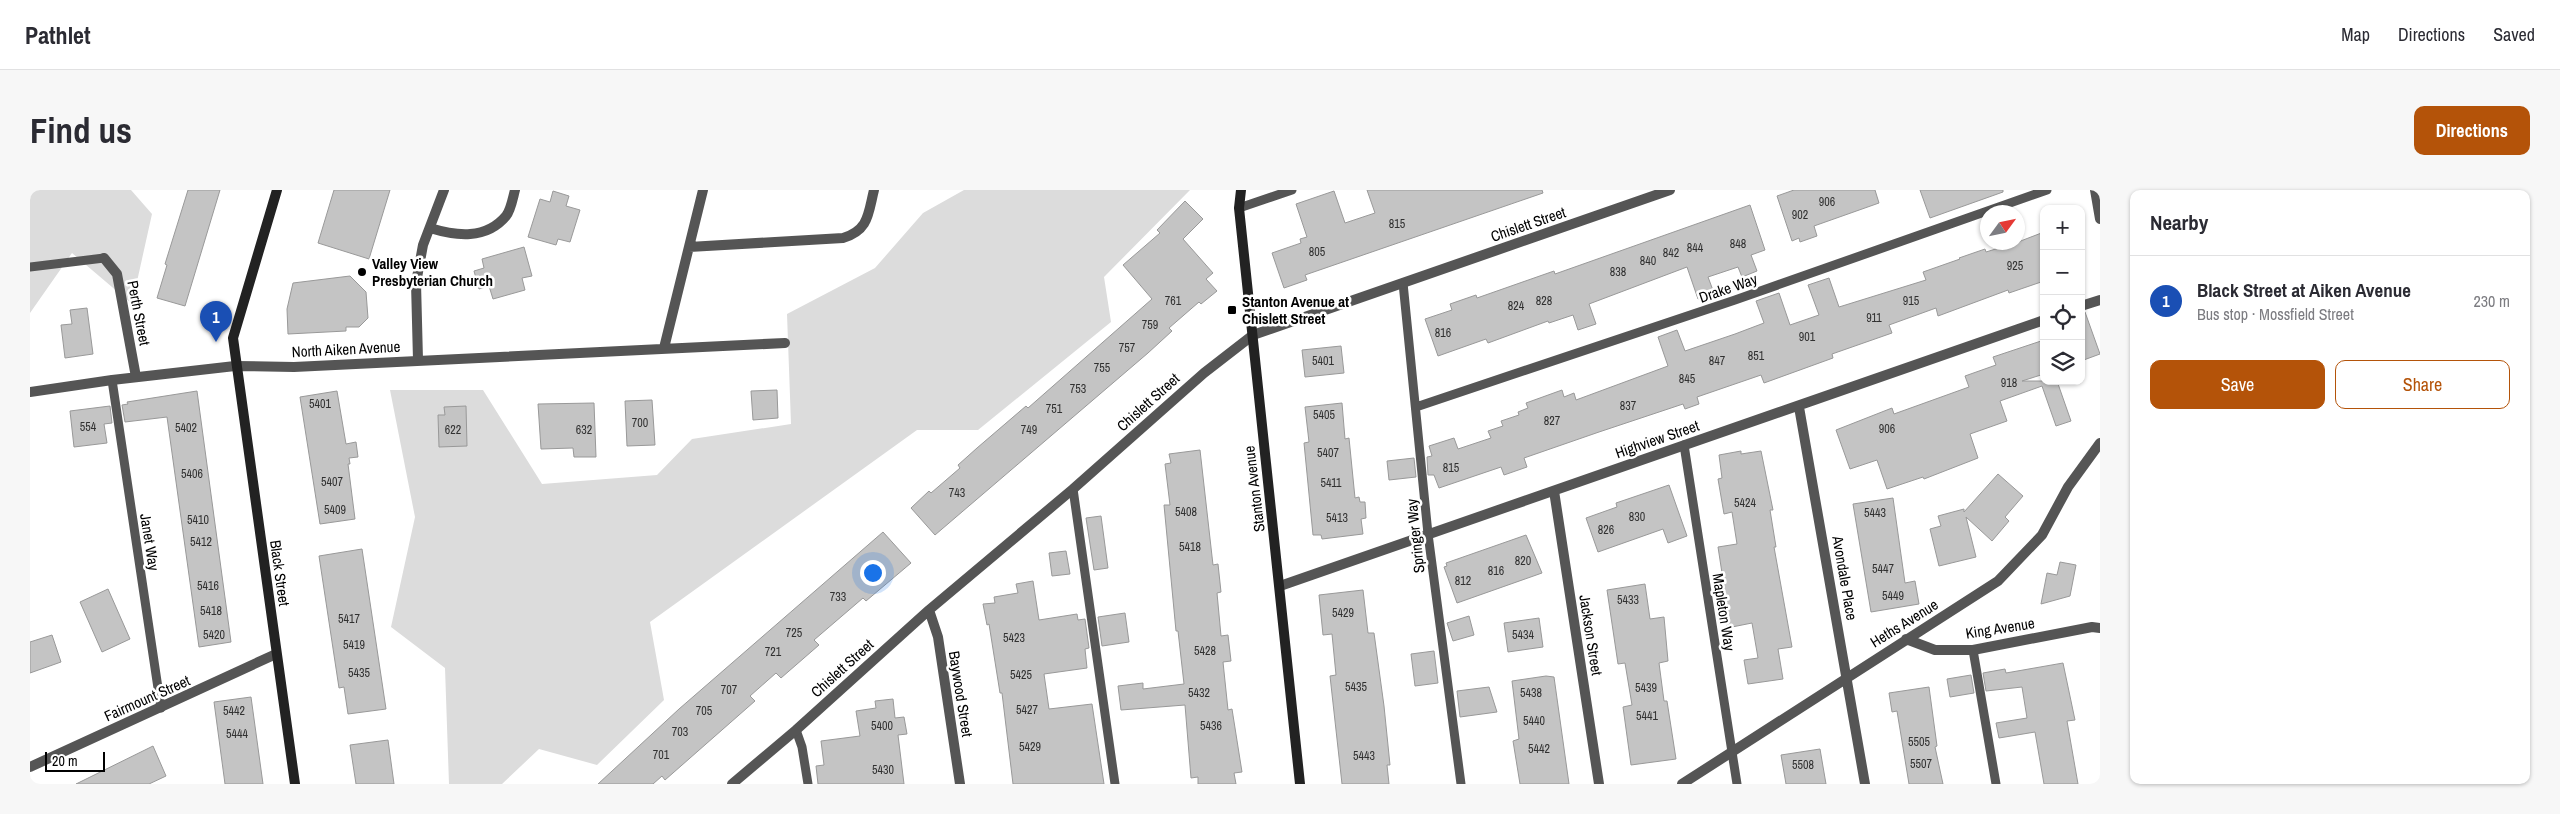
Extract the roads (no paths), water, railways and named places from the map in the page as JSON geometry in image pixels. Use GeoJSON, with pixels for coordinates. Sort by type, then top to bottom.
{"type":"FeatureCollection","features":[{"type":"Feature","properties":{"kind":"street","name":"Black Street"},"geometry":{"type":"LineString","coordinates":[[277,190],[233,338],[235,366],[295,784]]}},
{"type":"Feature","properties":{"kind":"street"},"geometry":{"type":"LineString","coordinates":[[418,360],[416,283],[424,245],[444,190]]}},
{"type":"Feature","properties":{"kind":"street"},"geometry":{"type":"LineString","coordinates":[[430,228],[454,235],[479,234],[507,215],[515,190]]}},
{"type":"Feature","properties":{"kind":"street"},"geometry":{"type":"LineString","coordinates":[[664,348],[703,190]]}},
{"type":"Feature","properties":{"kind":"street"},"geometry":{"type":"LineString","coordinates":[[689,247],[843,238],[855,235],[865,225],[874,190]]}},
{"type":"Feature","properties":{"kind":"street","name":"Stanton Avenue"},"geometry":{"type":"LineString","coordinates":[[1241,190],[1239,208],[1300,784]]}},
{"type":"Feature","properties":{"kind":"street","name":"Chislett Street"},"geometry":{"type":"LineString","coordinates":[[732,784],[796,730],[928,610],[1073,489],[1204,372],[1253,335],[1670,190]]}},
{"type":"Feature","properties":{"kind":"street"},"geometry":{"type":"LineString","coordinates":[[2095,190],[2100,219]]}},
{"type":"Feature","properties":{"kind":"street","name":"Perth Street"},"geometry":{"type":"LineString","coordinates":[[104,258],[117,274],[136,377]]}},
{"type":"Feature","properties":{"kind":"street"},"geometry":{"type":"LineString","coordinates":[[2085,305],[2100,300]]}},
{"type":"Feature","properties":{"kind":"street","name":"Highview Street"},"geometry":{"type":"LineString","coordinates":[[1280,586],[1684,445],[1800,407],[2040,321]]}},
{"type":"Feature","properties":{"kind":"street","name":"North Aiken Avenue"},"geometry":{"type":"LineString","coordinates":[[30,392],[112,380],[235,366],[294,367],[785,342]]}},
{"type":"Feature","properties":{"kind":"street","name":"Avondale Place"},"geometry":{"type":"LineString","coordinates":[[1800,407],[1865,784]]}},
{"type":"Feature","properties":{"kind":"street","name":"Heths Avenue"},"geometry":{"type":"LineString","coordinates":[[1682,784],[1847,676],[1998,581],[2042,535],[2068,487],[2100,443]]}},
{"type":"Feature","properties":{"kind":"street","name":"Jackson Street"},"geometry":{"type":"LineString","coordinates":[[1554,491],[1598,784]]}},
{"type":"Feature","properties":{"kind":"street","name":"Baywood Street"},"geometry":{"type":"LineString","coordinates":[[928,610],[938,637],[960,784]]}},
{"type":"Feature","properties":{"kind":"street","name":"King Avenue"},"geometry":{"type":"LineString","coordinates":[[1906,640],[1935,650],[1973,650],[2092,627],[2100,628]]}},
{"type":"Feature","properties":{"kind":"street","name":"Fairmount Street"},"geometry":{"type":"LineString","coordinates":[[30,767],[276,654]]}},
{"type":"Feature","properties":{"kind":"lane"},"geometry":{"type":"LineString","coordinates":[[1239,208],[1292,190]]}},
{"type":"Feature","properties":{"kind":"lane","name":"Drake Way"},"geometry":{"type":"LineString","coordinates":[[1416,407],[1744,297],[2047,190]]}},
{"type":"Feature","properties":{"kind":"lane"},"geometry":{"type":"LineString","coordinates":[[30,268],[104,258]]}},
{"type":"Feature","properties":{"kind":"lane","name":"Springer Way"},"geometry":{"type":"LineString","coordinates":[[1403,284],[1428,534],[1461,784]]}},
{"type":"Feature","properties":{"kind":"lane","name":"Janet Way"},"geometry":{"type":"LineString","coordinates":[[112,380],[161,708]]}},
{"type":"Feature","properties":{"kind":"lane","name":"Mapleton Way"},"geometry":{"type":"LineString","coordinates":[[1684,445],[1737,784]]}},
{"type":"Feature","properties":{"kind":"lane"},"geometry":{"type":"LineString","coordinates":[[1073,489],[1115,784]]}},
{"type":"Feature","properties":{"kind":"lane"},"geometry":{"type":"LineString","coordinates":[[1973,650],[1996,784]]}},
{"type":"Feature","properties":{"kind":"lane"},"geometry":{"type":"LineString","coordinates":[[796,730],[802,747],[808,784]]}},
{"type":"Feature","properties":{"kind":"place","name":"Valley View Presbyterian Church"},"geometry":{"type":"Point","coordinates":[362,272]}},
{"type":"Feature","properties":{"kind":"place","name":"Stanton Avenue at Chislett Street"},"geometry":{"type":"Point","coordinates":[1232,310]}},
{"type":"Feature","properties":{"kind":"place","name":"Black Street at Aiken Avenue"},"geometry":{"type":"Point","coordinates":[216,342]}}]}
